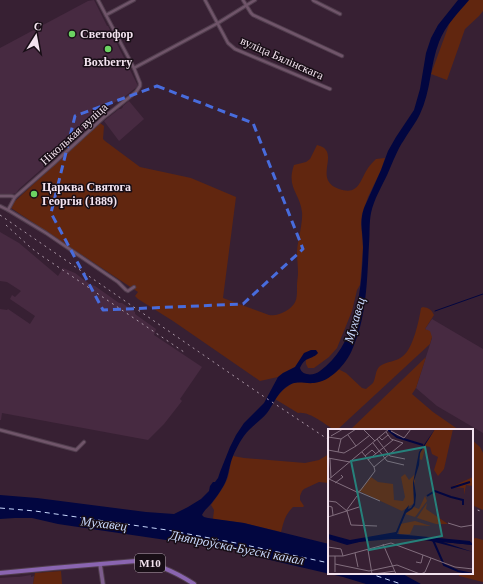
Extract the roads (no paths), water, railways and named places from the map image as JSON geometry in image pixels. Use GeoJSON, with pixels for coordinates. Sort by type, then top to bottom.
{"type":"FeatureCollection","features":[{"type":"Feature","properties":{"kind":"main road","name":"М10"},"geometry":{"type":"LineString","coordinates":[[0,573],[136,562],[153,564],[176,573],[194,584]]}},
{"type":"Feature","properties":{"kind":"main road"},"geometry":{"type":"LineString","coordinates":[[100,564],[103,584]]}},
{"type":"Feature","properties":{"kind":"street","name":"Ніколькая вуліца"},"geometry":{"type":"LineString","coordinates":[[8,210],[16,197],[103,118],[136,92],[140,86],[134,68],[98,0]]}},
{"type":"Feature","properties":{"kind":"street"},"geometry":{"type":"LineString","coordinates":[[106,15],[134,0]]}},
{"type":"Feature","properties":{"kind":"street","name":"вуліца Бялінскага"},"geometry":{"type":"LineString","coordinates":[[205,0],[228,43],[235,49],[330,89]]}},
{"type":"Feature","properties":{"kind":"street"},"geometry":{"type":"LineString","coordinates":[[243,0],[253,15],[342,56]]}},
{"type":"Feature","properties":{"kind":"street"},"geometry":{"type":"LineString","coordinates":[[134,68],[218,23],[255,0]]}},
{"type":"Feature","properties":{"kind":"street"},"geometry":{"type":"LineString","coordinates":[[313,0],[340,14]]}},
{"type":"Feature","properties":{"kind":"street"},"geometry":{"type":"LineString","coordinates":[[0,196],[16,197]]}},
{"type":"Feature","properties":{"kind":"street"},"geometry":{"type":"LineString","coordinates":[[0,206],[46,233],[118,282],[126,290],[128,291],[134,287]]}},
{"type":"Feature","properties":{"kind":"street"},"geometry":{"type":"LineString","coordinates":[[0,430],[76,450],[84,442]]}},
{"type":"Feature","properties":{"kind":"water"},"geometry":{"type":"Polygon","coordinates":[[[458,0],[469,0],[452,20],[439,42],[424,105],[397,152],[372,208],[365,298],[361,324],[352,350],[342,366],[326,379],[314,383],[299,382],[289,385],[282,390],[267,413],[242,439],[233,456],[224,485],[216,498],[202,515],[208,518],[244,523],[328,544],[328,574],[253,556],[238,550],[58,524],[32,518],[0,519],[0,495],[174,514],[201,499],[209,491],[210,486],[218,478],[236,435],[244,423],[264,403],[278,377],[295,367],[304,353],[311,350],[316,350],[318,353],[302,364],[300,368],[303,373],[318,373],[332,360],[350,331],[359,297],[363,247],[362,218],[364,208],[388,151],[414,110],[420,89],[426,53],[431,38],[438,25],[458,0]]]}},
{"type":"Feature","properties":{"kind":"water"},"geometry":{"type":"Polygon","coordinates":[[[330,574],[403,574],[421,584],[366,584],[330,574]]]}},
{"type":"Feature","properties":{"kind":"waterway"},"geometry":{"type":"LineString","coordinates":[[435,311],[483,294]]}},
{"type":"Feature","properties":{"kind":"railway"},"geometry":{"type":"LineString","coordinates":[[0,215],[328,439]]}},
{"type":"Feature","properties":{"kind":"railway"},"geometry":{"type":"LineString","coordinates":[[6,225],[39,254],[184,352]]}},
{"type":"Feature","properties":{"kind":"railway"},"geometry":{"type":"LineString","coordinates":[[473,508],[483,512]]}},
{"type":"Feature","properties":{"kind":"place","name":"Светофор"},"geometry":{"type":"Point","coordinates":[72,34]}},
{"type":"Feature","properties":{"kind":"place","name":"Boxberry"},"geometry":{"type":"Point","coordinates":[108,49]}},
{"type":"Feature","properties":{"kind":"place","name":"Царква Святога Георгія (1889)"},"geometry":{"type":"Point","coordinates":[34,194]}},
{"type":"Feature","properties":{"kind":"water label","name":"Мухавец"},"geometry":{"type":"Point","coordinates":[354,320]}},
{"type":"Feature","properties":{"kind":"water label","name":"Мухавец"},"geometry":{"type":"Point","coordinates":[104,523]}},
{"type":"Feature","properties":{"kind":"water label","name":"Дняпроўска-Бугскі канал"},"geometry":{"type":"Point","coordinates":[237,547]}}]}
